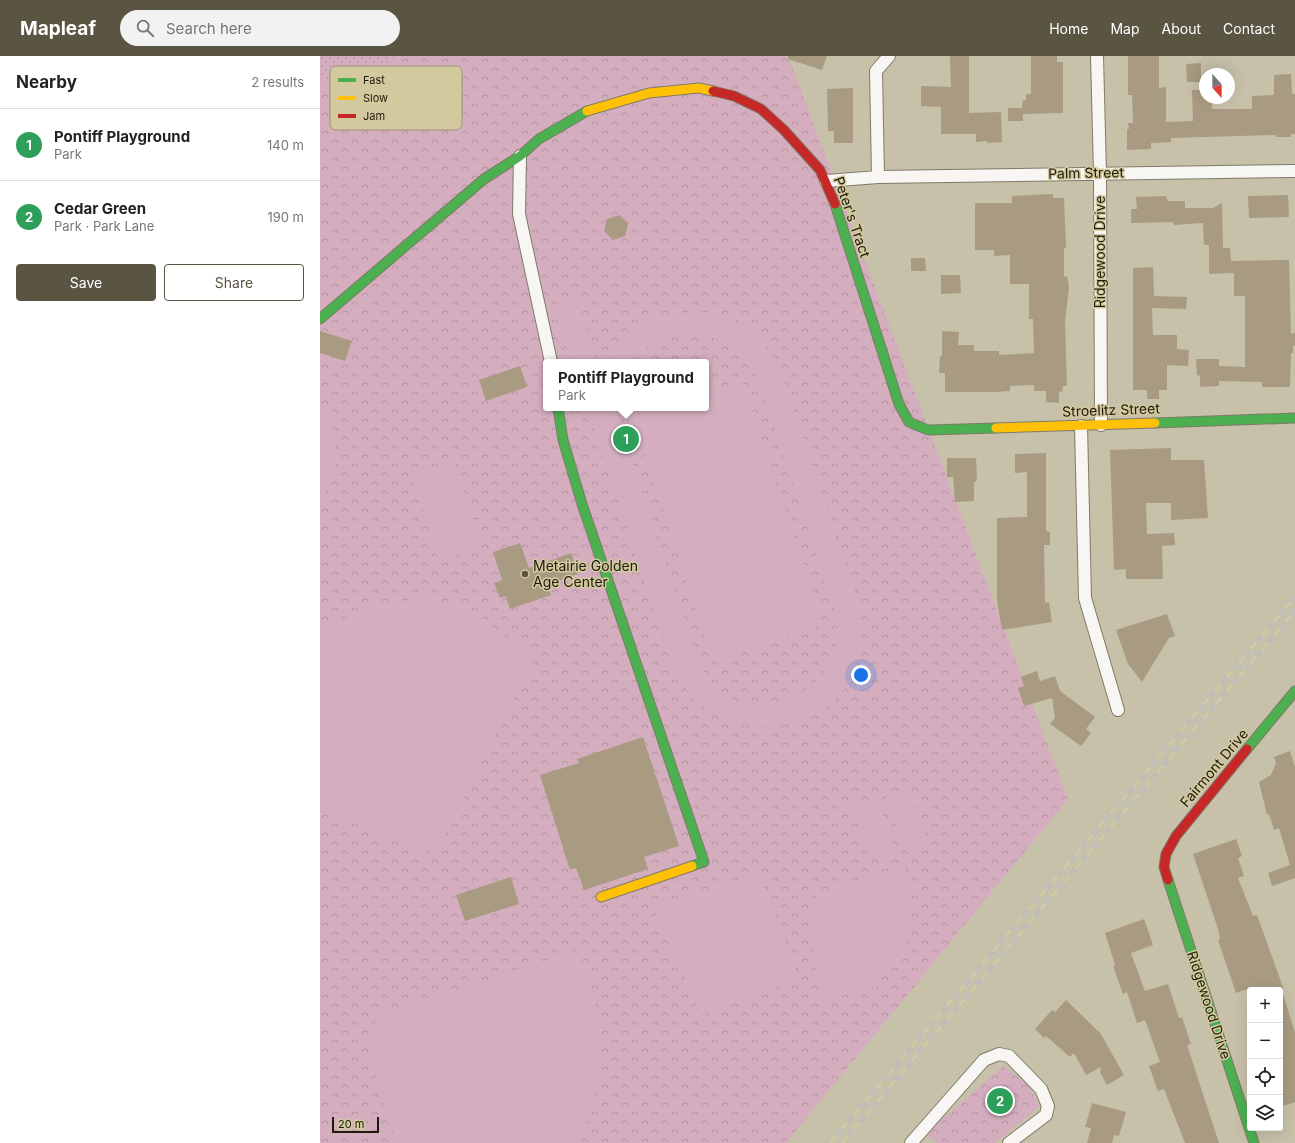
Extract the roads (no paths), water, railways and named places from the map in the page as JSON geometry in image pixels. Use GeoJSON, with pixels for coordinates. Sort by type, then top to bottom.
{"type":"FeatureCollection","features":[{"type":"Feature","properties":{"kind":"street"},"geometry":{"type":"LineString","coordinates":[[878,177],[876,71],[890,56]]}},
{"type":"Feature","properties":{"kind":"street","name":"Ridgewood Drive"},"geometry":{"type":"LineString","coordinates":[[1097,56],[1100,173],[1101,425]]}},
{"type":"Feature","properties":{"kind":"street","name":"Peter's Tract"},"geometry":{"type":"LineString","coordinates":[[320,319],[484,179],[520,156],[539,139],[589,110],[649,93],[699,88],[734,96],[761,109],[806,153],[826,180],[904,416],[909,422],[928,430]]}},
{"type":"Feature","properties":{"kind":"street"},"geometry":{"type":"LineString","coordinates":[[520,156],[519,214],[550,359]]}},
{"type":"Feature","properties":{"kind":"street","name":"Palm Street"},"geometry":{"type":"LineString","coordinates":[[826,180],[878,177],[1295,171]]}},
{"type":"Feature","properties":{"kind":"street"},"geometry":{"type":"LineString","coordinates":[[558,411],[563,440],[582,504],[704,862],[601,898]]}},
{"type":"Feature","properties":{"kind":"street","name":"Stroelitz Street"},"geometry":{"type":"LineString","coordinates":[[928,430],[1295,418]]}},
{"type":"Feature","properties":{"kind":"street"},"geometry":{"type":"LineString","coordinates":[[1081,426],[1085,598],[1118,710]]}},
{"type":"Feature","properties":{"kind":"street","name":"Fairmont Drive"},"geometry":{"type":"LineString","coordinates":[[1164,867],[1166,854],[1176,836],[1295,691]]}},
{"type":"Feature","properties":{"kind":"street","name":"Ridgewood Drive"},"geometry":{"type":"LineString","coordinates":[[1164,867],[1254,1143]]}},
{"type":"Feature","properties":{"kind":"street"},"geometry":{"type":"LineString","coordinates":[[913,1142],[984,1060],[999,1054],[1009,1056],[1041,1089],[1048,1106],[1046,1114],[1010,1143]]}},
{"type":"Feature","properties":{"kind":"railway"},"geometry":{"type":"LineString","coordinates":[[830,1143],[1295,597]]}},
{"type":"Feature","properties":{"kind":"railway"},"geometry":{"type":"LineString","coordinates":[[842,1143],[1295,611]]}},
{"type":"Feature","properties":{"kind":"place","name":"Pontiff Playground"},"geometry":{"type":"Point","coordinates":[626,439]}},
{"type":"Feature","properties":{"kind":"place","name":"Metairie Golden Age Center"},"geometry":{"type":"Point","coordinates":[525,574]}},
{"type":"Feature","properties":{"kind":"place","name":"Cedar Green"},"geometry":{"type":"Point","coordinates":[1000,1101]}}]}
